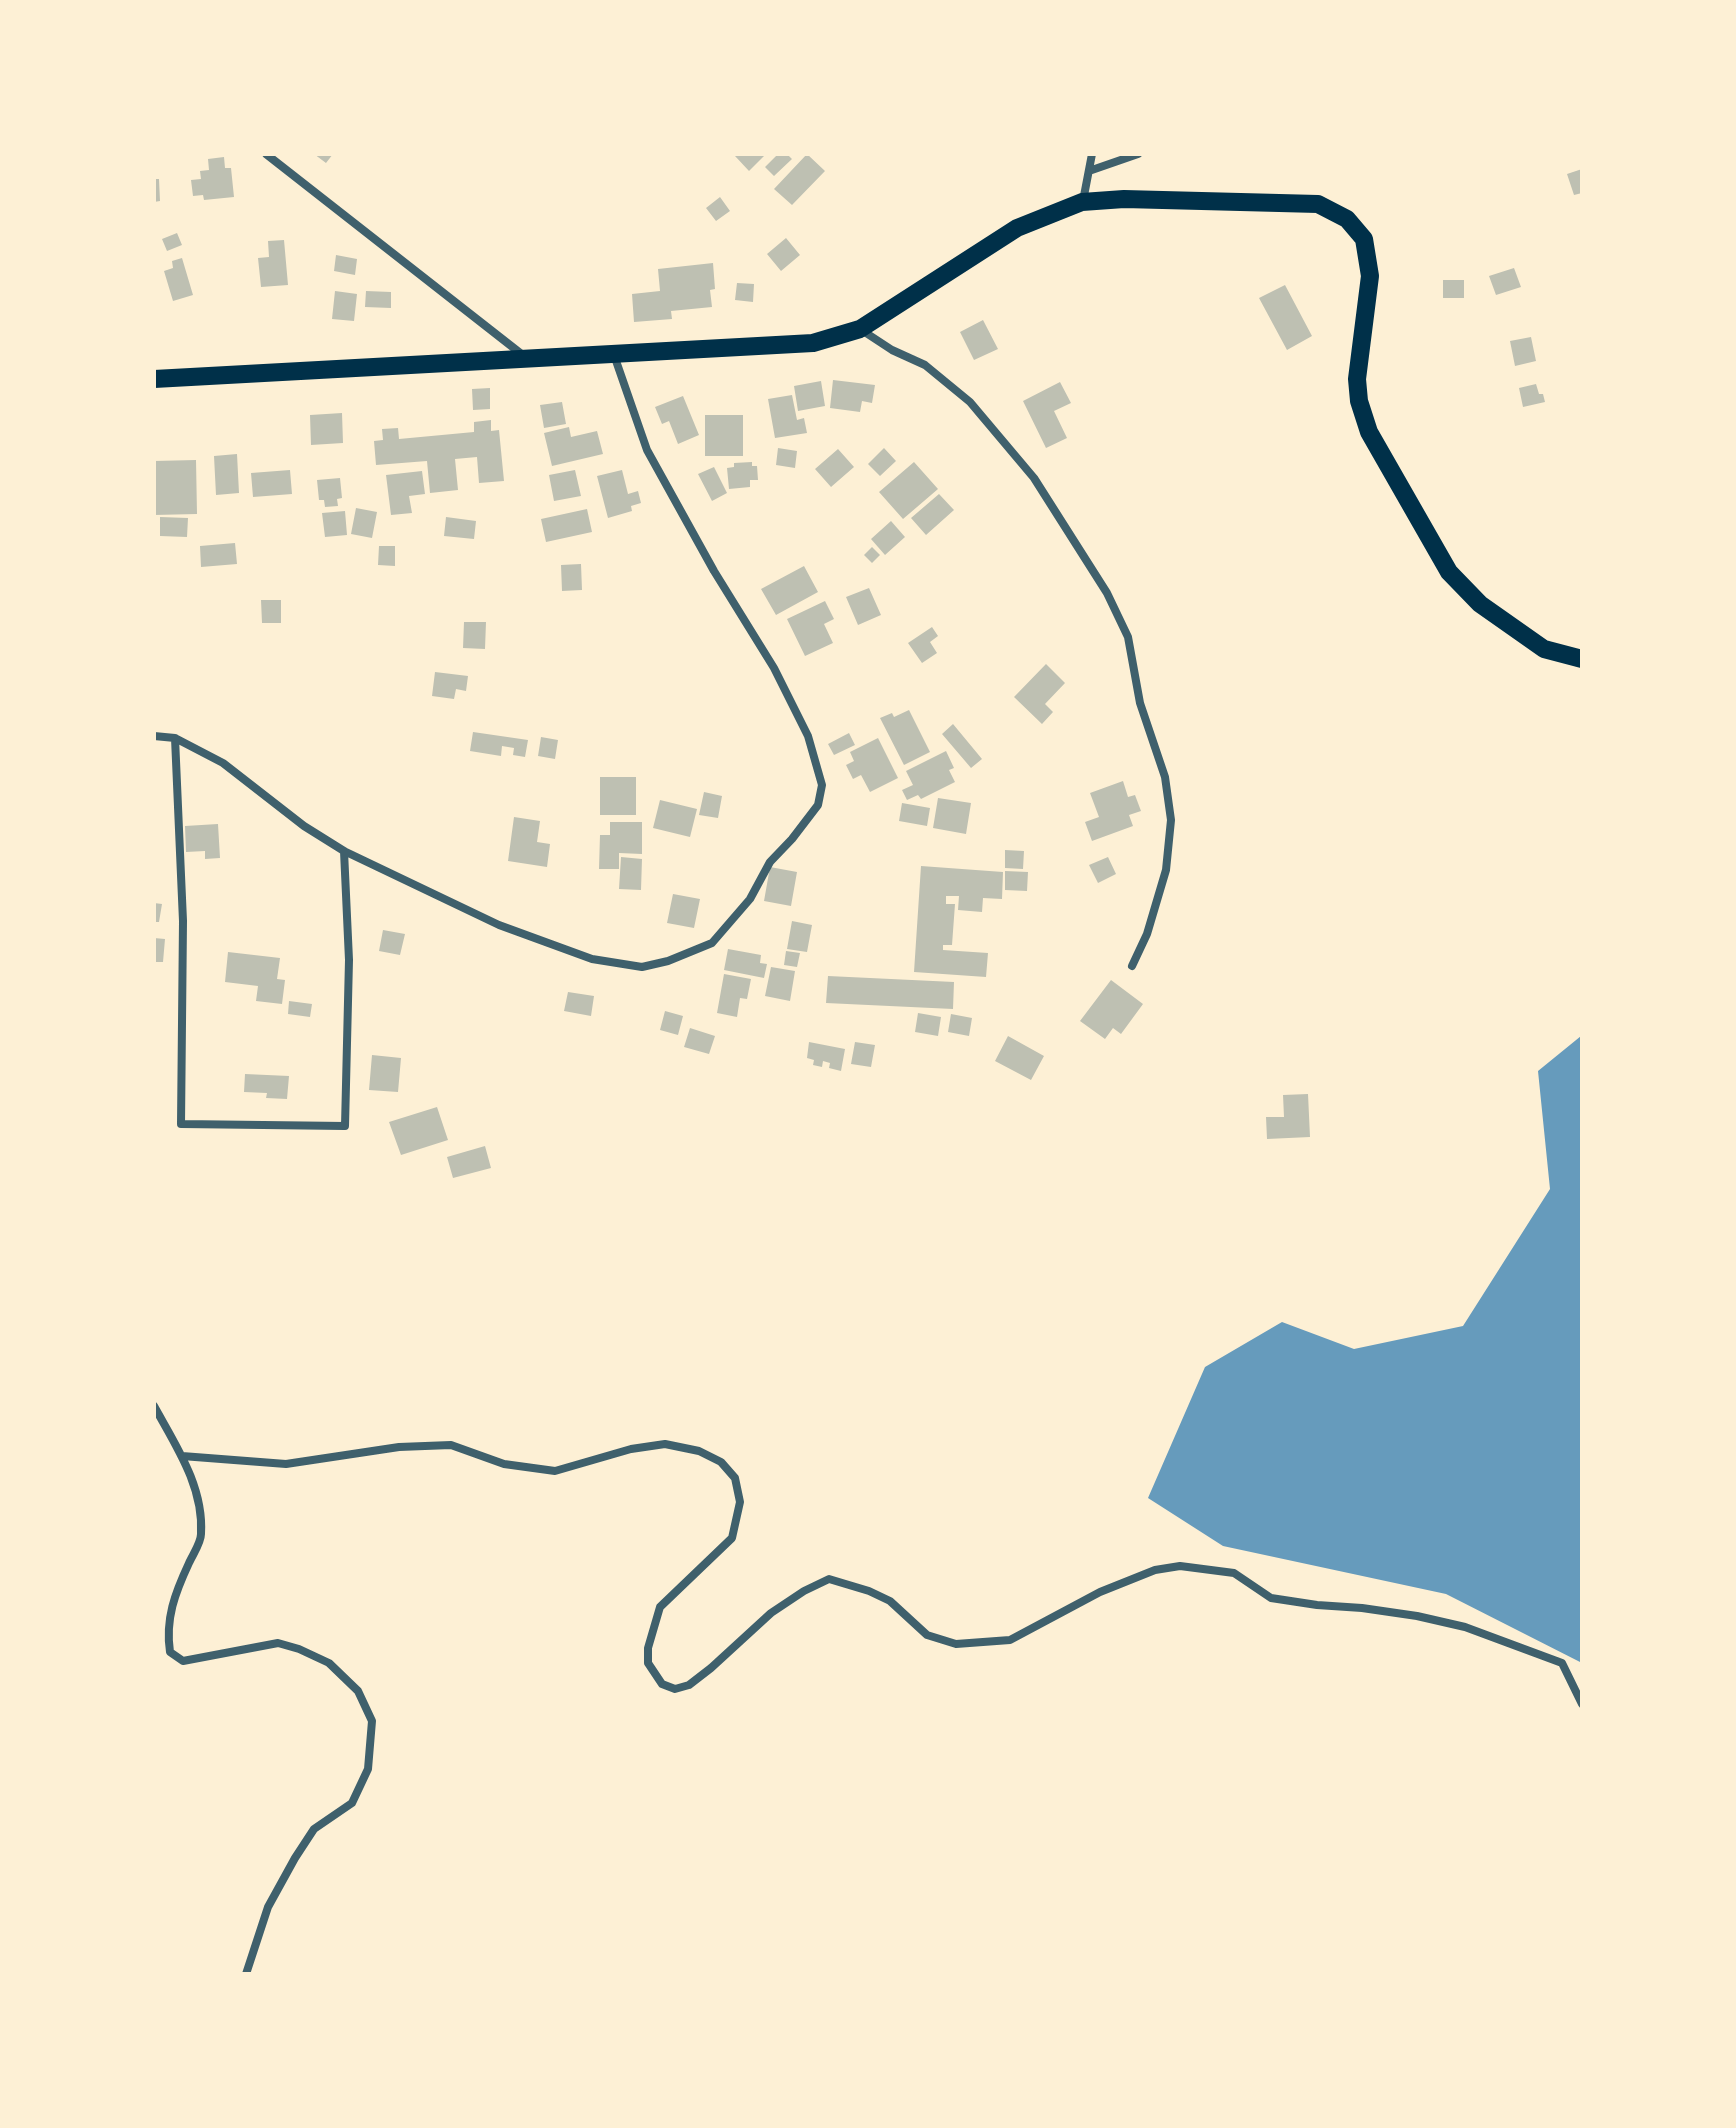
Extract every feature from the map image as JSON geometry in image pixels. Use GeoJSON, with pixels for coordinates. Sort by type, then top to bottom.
{"type":"FeatureCollection","features":[{"type":"Feature","properties":{"kind":"highway"},"geometry":{"type":"LineString","coordinates":[[154,379],[813,343],[860,329],[1017,228],[1082,202],[1124,199],[1318,204],[1347,219],[1364,239],[1370,276],[1357,379],[1359,401],[1369,432],[1449,572],[1480,604],[1544,649],[1582,659]]}},
{"type":"Feature","properties":{"kind":"street"},"geometry":{"type":"LineString","coordinates":[[266,154],[528,359]]}},
{"type":"Feature","properties":{"kind":"street"},"geometry":{"type":"LineString","coordinates":[[1082,202],[1092,154]]}},
{"type":"Feature","properties":{"kind":"street"},"geometry":{"type":"LineString","coordinates":[[1089,171],[1138,154]]}},
{"type":"Feature","properties":{"kind":"street"},"geometry":{"type":"LineString","coordinates":[[860,329],[892,350],[925,365],[970,402],[1034,478],[1107,593],[1128,637],[1140,703],[1165,777],[1171,820],[1166,870],[1147,934],[1132,966]]}},
{"type":"Feature","properties":{"kind":"street"},"geometry":{"type":"LineString","coordinates":[[154,736],[175,738],[223,763],[304,826],[344,851],[499,925],[592,959],[642,967],[668,961],[712,943],[750,899],[770,862],[818,805],[822,785],[808,736],[774,668],[714,571],[647,450],[614,354]]}},
{"type":"Feature","properties":{"kind":"street"},"geometry":{"type":"LineString","coordinates":[[175,738],[183,921],[181,1124],[345,1126],[349,960],[344,851]]}},
{"type":"Feature","properties":{"kind":"street"},"geometry":{"type":"LineString","coordinates":[[154,1406],[182,1456],[196,1491],[202,1536],[172,1602],[167,1633],[170,1652],[183,1661],[278,1643],[299,1649],[329,1663],[358,1691],[372,1721],[373,1739],[368,1769],[352,1803],[314,1829],[295,1858],[268,1907],[246,1974]]}},
{"type":"Feature","properties":{"kind":"street"},"geometry":{"type":"LineString","coordinates":[[182,1456],[286,1464],[399,1447],[451,1445],[504,1464],[555,1471],[631,1449],[665,1444],[699,1451],[721,1462],[735,1478],[740,1502],[732,1538],[660,1607],[648,1648],[648,1663],[662,1684],[675,1689],[689,1685],[711,1668],[771,1613],[829,1579],[890,1601],[927,1635],[956,1644],[1010,1640],[1100,1592],[1155,1570],[1180,1566],[1234,1573],[1271,1598],[1417,1616],[1465,1627],[1562,1663],[1582,1704]]}},
{"type":"Feature","properties":{"kind":"water"},"geometry":{"type":"Polygon","coordinates":[[[1581,1036],[1582,1663],[1446,1594],[1223,1546],[1148,1498],[1205,1367],[1282,1322],[1354,1349],[1463,1326],[1550,1189],[1538,1071],[1581,1036]]]}},
{"type":"Feature","properties":{"kind":"building"},"geometry":{"type":"Polygon","coordinates":[[[314,154],[333,154],[326,163],[314,154]]]}},
{"type":"Feature","properties":{"kind":"building"},"geometry":{"type":"Polygon","coordinates":[[[766,154],[749,171],[735,156],[766,154]]]}},
{"type":"Feature","properties":{"kind":"building"},"geometry":{"type":"Polygon","coordinates":[[[778,154],[787,154],[792,159],[774,176],[765,167],[778,154]]]}},
{"type":"Feature","properties":{"kind":"building"},"geometry":{"type":"Polygon","coordinates":[[[807,154],[825,171],[792,205],[774,189],[807,154]]]}},
{"type":"Feature","properties":{"kind":"building"},"geometry":{"type":"Polygon","coordinates":[[[224,157],[225,168],[231,168],[234,197],[204,200],[203,195],[193,196],[191,180],[201,179],[200,171],[209,170],[208,159],[224,157]]]}},
{"type":"Feature","properties":{"kind":"building"},"geometry":{"type":"Polygon","coordinates":[[[1582,169],[1582,193],[1574,195],[1567,174],[1582,169]]]}},
{"type":"Feature","properties":{"kind":"building"},"geometry":{"type":"Polygon","coordinates":[[[154,179],[159,179],[160,201],[154,202],[154,179]]]}},
{"type":"Feature","properties":{"kind":"building"},"geometry":{"type":"Polygon","coordinates":[[[720,197],[730,211],[716,221],[706,208],[720,197]]]}},
{"type":"Feature","properties":{"kind":"building"},"geometry":{"type":"Polygon","coordinates":[[[177,233],[182,245],[167,251],[162,239],[177,233]]]}},
{"type":"Feature","properties":{"kind":"building"},"geometry":{"type":"Polygon","coordinates":[[[786,238],[800,255],[781,271],[767,254],[786,238]]]}},
{"type":"Feature","properties":{"kind":"building"},"geometry":{"type":"Polygon","coordinates":[[[284,240],[288,285],[261,287],[258,258],[269,257],[268,241],[284,240]]]}},
{"type":"Feature","properties":{"kind":"building"},"geometry":{"type":"Polygon","coordinates":[[[336,255],[357,259],[355,275],[334,271],[336,255]]]}},
{"type":"Feature","properties":{"kind":"building"},"geometry":{"type":"Polygon","coordinates":[[[182,258],[193,295],[173,301],[164,271],[173,268],[172,261],[182,258]]]}},
{"type":"Feature","properties":{"kind":"building"},"geometry":{"type":"Polygon","coordinates":[[[713,263],[715,289],[710,290],[712,307],[671,311],[672,319],[634,322],[632,294],[660,291],[658,269],[713,263]]]}},
{"type":"Feature","properties":{"kind":"building"},"geometry":{"type":"Polygon","coordinates":[[[1514,268],[1521,287],[1496,295],[1489,276],[1514,268]]]}},
{"type":"Feature","properties":{"kind":"building"},"geometry":{"type":"Polygon","coordinates":[[[1443,280],[1464,280],[1464,298],[1443,298],[1443,280]]]}},
{"type":"Feature","properties":{"kind":"building"},"geometry":{"type":"Polygon","coordinates":[[[737,283],[754,284],[753,302],[735,300],[737,283]]]}},
{"type":"Feature","properties":{"kind":"building"},"geometry":{"type":"Polygon","coordinates":[[[1285,285],[1312,336],[1287,350],[1259,298],[1285,285]]]}},
{"type":"Feature","properties":{"kind":"building"},"geometry":{"type":"Polygon","coordinates":[[[335,291],[357,294],[354,321],[332,319],[335,291]]]}},
{"type":"Feature","properties":{"kind":"building"},"geometry":{"type":"Polygon","coordinates":[[[366,291],[391,292],[391,308],[365,307],[366,291]]]}},
{"type":"Feature","properties":{"kind":"building"},"geometry":{"type":"Polygon","coordinates":[[[983,320],[998,349],[974,360],[960,332],[983,320]]]}},
{"type":"Feature","properties":{"kind":"building"},"geometry":{"type":"Polygon","coordinates":[[[1531,337],[1536,361],[1515,366],[1510,341],[1531,337]]]}},
{"type":"Feature","properties":{"kind":"building"},"geometry":{"type":"Polygon","coordinates":[[[833,380],[875,385],[872,403],[862,401],[860,412],[830,408],[833,380]]]}},
{"type":"Feature","properties":{"kind":"building"},"geometry":{"type":"Polygon","coordinates":[[[821,381],[825,406],[798,411],[794,386],[821,381]]]}},
{"type":"Feature","properties":{"kind":"building"},"geometry":{"type":"Polygon","coordinates":[[[1060,382],[1071,403],[1054,411],[1067,438],[1046,448],[1023,401],[1060,382]]]}},
{"type":"Feature","properties":{"kind":"building"},"geometry":{"type":"Polygon","coordinates":[[[1536,384],[1545,402],[1523,407],[1519,388],[1536,384]]]}},
{"type":"Feature","properties":{"kind":"building"},"geometry":{"type":"Polygon","coordinates":[[[490,388],[490,409],[473,410],[472,389],[490,388]]]}},
{"type":"Feature","properties":{"kind":"building"},"geometry":{"type":"Polygon","coordinates":[[[792,395],[797,420],[804,418],[807,433],[775,438],[768,399],[792,395]]]}},
{"type":"Feature","properties":{"kind":"building"},"geometry":{"type":"Polygon","coordinates":[[[683,396],[699,435],[678,444],[669,421],[662,424],[655,407],[683,396]]]}},
{"type":"Feature","properties":{"kind":"building"},"geometry":{"type":"Polygon","coordinates":[[[562,402],[566,424],[544,428],[540,405],[562,402]]]}},
{"type":"Feature","properties":{"kind":"building"},"geometry":{"type":"Polygon","coordinates":[[[342,413],[343,443],[311,445],[310,415],[342,413]]]}},
{"type":"Feature","properties":{"kind":"building"},"geometry":{"type":"Polygon","coordinates":[[[705,415],[743,415],[743,456],[705,456],[705,415]]]}},
{"type":"Feature","properties":{"kind":"building"},"geometry":{"type":"Polygon","coordinates":[[[491,420],[491,431],[499,430],[504,481],[479,483],[477,457],[455,459],[458,490],[430,493],[427,461],[376,465],[374,441],[383,440],[382,429],[398,428],[399,439],[474,432],[474,422],[491,420]]]}},
{"type":"Feature","properties":{"kind":"building"},"geometry":{"type":"Polygon","coordinates":[[[569,427],[571,437],[597,431],[603,454],[552,466],[544,433],[569,427]]]}},
{"type":"Feature","properties":{"kind":"building"},"geometry":{"type":"Polygon","coordinates":[[[778,448],[797,451],[795,468],[776,465],[778,448]]]}},
{"type":"Feature","properties":{"kind":"building"},"geometry":{"type":"Polygon","coordinates":[[[884,448],[896,461],[880,476],[868,464],[884,448]]]}},
{"type":"Feature","properties":{"kind":"building"},"geometry":{"type":"Polygon","coordinates":[[[838,449],[854,467],[831,487],[815,469],[838,449]]]}},
{"type":"Feature","properties":{"kind":"building"},"geometry":{"type":"Polygon","coordinates":[[[237,454],[239,493],[216,495],[214,456],[237,454]]]}},
{"type":"Feature","properties":{"kind":"building"},"geometry":{"type":"Polygon","coordinates":[[[196,460],[197,514],[154,515],[154,461],[196,460]]]}},
{"type":"Feature","properties":{"kind":"building"},"geometry":{"type":"Polygon","coordinates":[[[752,462],[752,466],[757,466],[758,480],[750,480],[750,487],[729,489],[727,468],[734,467],[734,463],[752,462]]]}},
{"type":"Feature","properties":{"kind":"building"},"geometry":{"type":"Polygon","coordinates":[[[914,462],[938,489],[903,519],[879,492],[914,462]]]}},
{"type":"Feature","properties":{"kind":"building"},"geometry":{"type":"Polygon","coordinates":[[[714,467],[727,493],[712,501],[698,474],[714,467]]]}},
{"type":"Feature","properties":{"kind":"building"},"geometry":{"type":"Polygon","coordinates":[[[290,470],[292,494],[253,497],[251,473],[290,470]]]}},
{"type":"Feature","properties":{"kind":"building"},"geometry":{"type":"Polygon","coordinates":[[[575,470],[581,496],[554,501],[549,475],[575,470]]]}},
{"type":"Feature","properties":{"kind":"building"},"geometry":{"type":"Polygon","coordinates":[[[622,470],[628,494],[638,491],[641,503],[631,506],[632,511],[608,518],[597,476],[622,470]]]}},
{"type":"Feature","properties":{"kind":"building"},"geometry":{"type":"Polygon","coordinates":[[[422,471],[425,494],[409,496],[412,513],[391,515],[386,475],[422,471]]]}},
{"type":"Feature","properties":{"kind":"building"},"geometry":{"type":"Polygon","coordinates":[[[340,478],[342,498],[337,499],[338,506],[325,507],[324,500],[319,500],[317,480],[340,478]]]}},
{"type":"Feature","properties":{"kind":"building"},"geometry":{"type":"Polygon","coordinates":[[[939,494],[954,510],[926,535],[911,518],[939,494]]]}},
{"type":"Feature","properties":{"kind":"building"},"geometry":{"type":"Polygon","coordinates":[[[356,508],[377,512],[372,538],[351,534],[356,508]]]}},
{"type":"Feature","properties":{"kind":"building"},"geometry":{"type":"Polygon","coordinates":[[[587,509],[592,532],[546,542],[541,519],[587,509]]]}},
{"type":"Feature","properties":{"kind":"building"},"geometry":{"type":"Polygon","coordinates":[[[345,511],[347,535],[325,537],[322,513],[345,511]]]}},
{"type":"Feature","properties":{"kind":"building"},"geometry":{"type":"Polygon","coordinates":[[[160,517],[188,518],[187,537],[160,536],[160,517]]]}},
{"type":"Feature","properties":{"kind":"building"},"geometry":{"type":"Polygon","coordinates":[[[446,517],[476,521],[474,539],[444,536],[446,517]]]}},
{"type":"Feature","properties":{"kind":"building"},"geometry":{"type":"Polygon","coordinates":[[[891,521],[905,537],[885,555],[871,539],[891,521]]]}},
{"type":"Feature","properties":{"kind":"building"},"geometry":{"type":"Polygon","coordinates":[[[235,543],[237,564],[201,567],[200,546],[235,543]]]}},
{"type":"Feature","properties":{"kind":"building"},"geometry":{"type":"Polygon","coordinates":[[[379,546],[395,546],[395,566],[378,565],[379,546]]]}},
{"type":"Feature","properties":{"kind":"building"},"geometry":{"type":"Polygon","coordinates":[[[872,547],[880,555],[872,563],[864,555],[872,547]]]}},
{"type":"Feature","properties":{"kind":"building"},"geometry":{"type":"Polygon","coordinates":[[[581,564],[582,590],[562,591],[561,565],[581,564]]]}},
{"type":"Feature","properties":{"kind":"building"},"geometry":{"type":"Polygon","coordinates":[[[804,566],[818,592],[776,615],[761,589],[804,566]]]}},
{"type":"Feature","properties":{"kind":"building"},"geometry":{"type":"Polygon","coordinates":[[[869,588],[881,615],[858,625],[846,597],[869,588]]]}},
{"type":"Feature","properties":{"kind":"building"},"geometry":{"type":"Polygon","coordinates":[[[261,600],[281,600],[281,623],[262,623],[261,600]]]}},
{"type":"Feature","properties":{"kind":"building"},"geometry":{"type":"Polygon","coordinates":[[[825,601],[834,619],[824,624],[833,643],[805,656],[787,619],[825,601]]]}},
{"type":"Feature","properties":{"kind":"building"},"geometry":{"type":"Polygon","coordinates":[[[464,622],[486,622],[485,649],[463,648],[464,622]]]}},
{"type":"Feature","properties":{"kind":"building"},"geometry":{"type":"Polygon","coordinates":[[[932,627],[938,636],[930,642],[937,653],[922,663],[908,643],[932,627]]]}},
{"type":"Feature","properties":{"kind":"building"},"geometry":{"type":"Polygon","coordinates":[[[1046,664],[1065,683],[1045,704],[1053,712],[1042,724],[1014,697],[1046,664]]]}},
{"type":"Feature","properties":{"kind":"building"},"geometry":{"type":"Polygon","coordinates":[[[435,672],[468,676],[466,691],[456,689],[454,699],[432,696],[435,672]]]}},
{"type":"Feature","properties":{"kind":"building"},"geometry":{"type":"Polygon","coordinates":[[[909,710],[930,752],[904,765],[880,718],[892,713],[894,717],[909,710]]]}},
{"type":"Feature","properties":{"kind":"building"},"geometry":{"type":"Polygon","coordinates":[[[953,724],[982,759],[971,768],[942,734],[953,724]]]}},
{"type":"Feature","properties":{"kind":"building"},"geometry":{"type":"Polygon","coordinates":[[[473,732],[528,740],[525,757],[513,755],[514,748],[502,746],[501,756],[470,751],[473,732]]]}},
{"type":"Feature","properties":{"kind":"building"},"geometry":{"type":"Polygon","coordinates":[[[849,733],[855,745],[834,755],[828,744],[849,733]]]}},
{"type":"Feature","properties":{"kind":"building"},"geometry":{"type":"Polygon","coordinates":[[[541,737],[558,740],[555,759],[538,756],[541,737]]]}},
{"type":"Feature","properties":{"kind":"building"},"geometry":{"type":"Polygon","coordinates":[[[878,738],[898,778],[870,792],[861,775],[853,779],[846,765],[854,761],[850,752],[878,738]]]}},
{"type":"Feature","properties":{"kind":"building"},"geometry":{"type":"Polygon","coordinates":[[[946,751],[954,768],[949,770],[955,782],[921,799],[918,795],[907,800],[902,790],[913,785],[906,771],[946,751]]]}},
{"type":"Feature","properties":{"kind":"building"},"geometry":{"type":"Polygon","coordinates":[[[600,777],[636,777],[636,815],[600,815],[600,777]]]}},
{"type":"Feature","properties":{"kind":"building"},"geometry":{"type":"Polygon","coordinates":[[[1123,781],[1128,797],[1135,795],[1141,811],[1129,815],[1133,826],[1092,841],[1085,822],[1099,817],[1090,793],[1123,781]]]}},
{"type":"Feature","properties":{"kind":"building"},"geometry":{"type":"Polygon","coordinates":[[[704,792],[722,796],[718,818],[699,815],[704,792]]]}},
{"type":"Feature","properties":{"kind":"building"},"geometry":{"type":"Polygon","coordinates":[[[938,798],[971,803],[966,834],[933,828],[938,798]]]}},
{"type":"Feature","properties":{"kind":"building"},"geometry":{"type":"Polygon","coordinates":[[[660,800],[697,809],[690,837],[653,828],[660,800]]]}},
{"type":"Feature","properties":{"kind":"building"},"geometry":{"type":"Polygon","coordinates":[[[902,803],[930,808],[927,826],[899,821],[902,803]]]}},
{"type":"Feature","properties":{"kind":"building"},"geometry":{"type":"Polygon","coordinates":[[[514,817],[540,821],[537,842],[550,844],[547,867],[508,861],[514,817]]]}},
{"type":"Feature","properties":{"kind":"building"},"geometry":{"type":"Polygon","coordinates":[[[610,822],[642,822],[642,854],[619,853],[619,869],[599,869],[600,835],[610,835],[610,822]]]}},
{"type":"Feature","properties":{"kind":"building"},"geometry":{"type":"Polygon","coordinates":[[[218,824],[220,858],[205,859],[205,851],[186,852],[185,826],[218,824]]]}},
{"type":"Feature","properties":{"kind":"building"},"geometry":{"type":"Polygon","coordinates":[[[1005,850],[1024,851],[1023,869],[1005,868],[1005,850]]]}},
{"type":"Feature","properties":{"kind":"building"},"geometry":{"type":"Polygon","coordinates":[[[621,857],[642,859],[641,890],[619,889],[621,857]]]}},
{"type":"Feature","properties":{"kind":"building"},"geometry":{"type":"Polygon","coordinates":[[[1108,857],[1116,874],[1098,883],[1089,865],[1108,857]]]}},
{"type":"Feature","properties":{"kind":"building"},"geometry":{"type":"Polygon","coordinates":[[[921,866],[1003,872],[1002,899],[983,898],[982,912],[958,910],[959,896],[946,896],[946,904],[955,904],[952,945],[943,945],[943,950],[988,953],[986,977],[914,972],[921,866]]]}},
{"type":"Feature","properties":{"kind":"building"},"geometry":{"type":"Polygon","coordinates":[[[770,867],[797,872],[791,906],[764,901],[770,867]]]}},
{"type":"Feature","properties":{"kind":"building"},"geometry":{"type":"Polygon","coordinates":[[[1005,871],[1028,872],[1027,891],[1005,890],[1005,871]]]}},
{"type":"Feature","properties":{"kind":"building"},"geometry":{"type":"Polygon","coordinates":[[[673,894],[700,899],[694,928],[667,923],[673,894]]]}},
{"type":"Feature","properties":{"kind":"building"},"geometry":{"type":"Polygon","coordinates":[[[154,903],[162,904],[159,922],[154,922],[154,903]]]}},
{"type":"Feature","properties":{"kind":"building"},"geometry":{"type":"Polygon","coordinates":[[[792,921],[812,925],[807,952],[787,949],[792,921]]]}},
{"type":"Feature","properties":{"kind":"building"},"geometry":{"type":"Polygon","coordinates":[[[383,930],[405,934],[400,955],[379,951],[383,930]]]}},
{"type":"Feature","properties":{"kind":"building"},"geometry":{"type":"Polygon","coordinates":[[[154,938],[165,939],[163,962],[154,962],[154,938]]]}},
{"type":"Feature","properties":{"kind":"building"},"geometry":{"type":"Polygon","coordinates":[[[728,949],[761,955],[760,963],[767,964],[764,978],[724,970],[728,949]]]}},
{"type":"Feature","properties":{"kind":"building"},"geometry":{"type":"Polygon","coordinates":[[[786,951],[800,953],[797,967],[784,965],[786,951]]]}},
{"type":"Feature","properties":{"kind":"building"},"geometry":{"type":"Polygon","coordinates":[[[228,952],[280,958],[277,979],[285,980],[282,1004],[256,1001],[258,986],[225,982],[228,952]]]}},
{"type":"Feature","properties":{"kind":"building"},"geometry":{"type":"Polygon","coordinates":[[[771,967],[795,971],[790,1001],[765,996],[771,967]]]}},
{"type":"Feature","properties":{"kind":"building"},"geometry":{"type":"Polygon","coordinates":[[[724,974],[751,979],[747,999],[740,998],[737,1017],[717,1013],[724,974]]]}},
{"type":"Feature","properties":{"kind":"building"},"geometry":{"type":"Polygon","coordinates":[[[828,976],[954,982],[953,1009],[826,1003],[828,976]]]}},
{"type":"Feature","properties":{"kind":"building"},"geometry":{"type":"Polygon","coordinates":[[[1111,980],[1143,1004],[1121,1034],[1113,1028],[1105,1039],[1080,1021],[1111,980]]]}},
{"type":"Feature","properties":{"kind":"building"},"geometry":{"type":"Polygon","coordinates":[[[568,992],[594,996],[591,1016],[564,1011],[568,992]]]}},
{"type":"Feature","properties":{"kind":"building"},"geometry":{"type":"Polygon","coordinates":[[[289,1001],[312,1004],[310,1017],[288,1014],[289,1001]]]}},
{"type":"Feature","properties":{"kind":"building"},"geometry":{"type":"Polygon","coordinates":[[[665,1011],[683,1016],[678,1035],[660,1030],[665,1011]]]}},
{"type":"Feature","properties":{"kind":"building"},"geometry":{"type":"Polygon","coordinates":[[[918,1013],[941,1017],[938,1036],[915,1032],[918,1013]]]}},
{"type":"Feature","properties":{"kind":"building"},"geometry":{"type":"Polygon","coordinates":[[[951,1014],[972,1018],[969,1036],[948,1032],[951,1014]]]}},
{"type":"Feature","properties":{"kind":"building"},"geometry":{"type":"Polygon","coordinates":[[[690,1028],[715,1036],[709,1054],[684,1047],[690,1028]]]}},
{"type":"Feature","properties":{"kind":"building"},"geometry":{"type":"Polygon","coordinates":[[[1008,1036],[1044,1056],[1031,1080],[995,1061],[1008,1036]]]}},
{"type":"Feature","properties":{"kind":"building"},"geometry":{"type":"Polygon","coordinates":[[[809,1042],[845,1049],[841,1071],[829,1068],[830,1063],[823,1061],[822,1067],[813,1065],[814,1060],[807,1058],[809,1042]]]}},
{"type":"Feature","properties":{"kind":"building"},"geometry":{"type":"Polygon","coordinates":[[[855,1042],[875,1045],[871,1067],[851,1064],[855,1042]]]}},
{"type":"Feature","properties":{"kind":"building"},"geometry":{"type":"Polygon","coordinates":[[[372,1055],[401,1058],[398,1092],[369,1090],[372,1055]]]}},
{"type":"Feature","properties":{"kind":"building"},"geometry":{"type":"Polygon","coordinates":[[[245,1074],[289,1076],[287,1099],[266,1098],[267,1093],[244,1092],[245,1074]]]}},
{"type":"Feature","properties":{"kind":"building"},"geometry":{"type":"Polygon","coordinates":[[[1308,1094],[1310,1137],[1267,1139],[1266,1117],[1284,1117],[1283,1095],[1308,1094]]]}},
{"type":"Feature","properties":{"kind":"building"},"geometry":{"type":"Polygon","coordinates":[[[437,1107],[448,1140],[401,1155],[389,1122],[437,1107]]]}},
{"type":"Feature","properties":{"kind":"building"},"geometry":{"type":"Polygon","coordinates":[[[485,1146],[491,1168],[453,1178],[447,1157],[485,1146]]]}}]}
